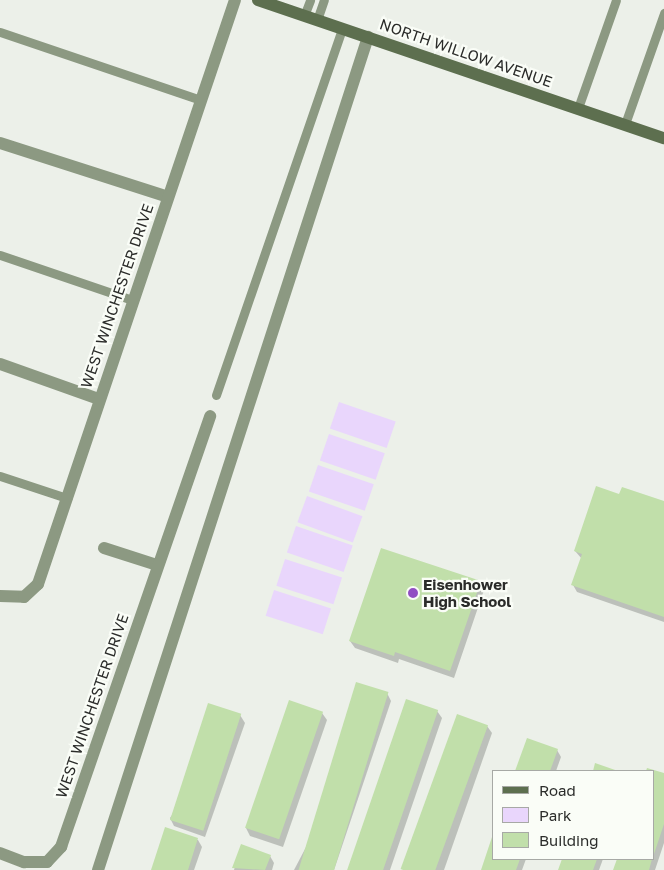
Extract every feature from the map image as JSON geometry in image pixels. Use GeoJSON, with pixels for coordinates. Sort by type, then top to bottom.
{"type":"FeatureCollection","features":[{"type":"Feature","properties":{"kind":"street","name":"WEST WINCHESTER DRIVE"},"geometry":{"type":"LineString","coordinates":[[0,596],[14,598],[24,596],[38,584],[132,300],[235,0]]}},
{"type":"Feature","properties":{"kind":"street","name":"NORTH WILLOW AVENUE"},"geometry":{"type":"LineString","coordinates":[[258,0],[664,138]]}},
{"type":"Feature","properties":{"kind":"street"},"geometry":{"type":"LineString","coordinates":[[98,870],[368,37]]}},
{"type":"Feature","properties":{"kind":"street"},"geometry":{"type":"LineString","coordinates":[[0,143],[168,197]]}},
{"type":"Feature","properties":{"kind":"street"},"geometry":{"type":"LineString","coordinates":[[0,364],[99,398]]}},
{"type":"Feature","properties":{"kind":"street","name":"WEST WINCHESTER DRIVE"},"geometry":{"type":"LineString","coordinates":[[0,853],[24,862],[47,862],[61,847],[210,416]]}},
{"type":"Feature","properties":{"kind":"street"},"geometry":{"type":"LineString","coordinates":[[104,548],[157,565]]}},
{"type":"Feature","properties":{"kind":"lane"},"geometry":{"type":"LineString","coordinates":[[304,16],[310,0]]}},
{"type":"Feature","properties":{"kind":"lane"},"geometry":{"type":"LineString","coordinates":[[318,20],[324,0]]}},
{"type":"Feature","properties":{"kind":"lane"},"geometry":{"type":"LineString","coordinates":[[578,108],[616,0]]}},
{"type":"Feature","properties":{"kind":"lane"},"geometry":{"type":"LineString","coordinates":[[625,124],[664,13]]}},
{"type":"Feature","properties":{"kind":"lane"},"geometry":{"type":"LineString","coordinates":[[216,395],[342,29]]}},
{"type":"Feature","properties":{"kind":"lane"},"geometry":{"type":"LineString","coordinates":[[0,32],[201,100]]}},
{"type":"Feature","properties":{"kind":"lane"},"geometry":{"type":"LineString","coordinates":[[0,256],[132,300]]}},
{"type":"Feature","properties":{"kind":"lane"},"geometry":{"type":"LineString","coordinates":[[0,476],[67,498]]}},
{"type":"Feature","properties":{"kind":"green space"},"geometry":{"type":"Polygon","coordinates":[[[339,402],[396,422],[387,448],[330,428],[339,402]]]}},
{"type":"Feature","properties":{"kind":"green space"},"geometry":{"type":"Polygon","coordinates":[[[329,434],[385,453],[376,480],[320,460],[329,434]]]}},
{"type":"Feature","properties":{"kind":"green space"},"geometry":{"type":"Polygon","coordinates":[[[318,465],[374,484],[365,511],[309,491],[318,465]]]}},
{"type":"Feature","properties":{"kind":"green space"},"geometry":{"type":"Polygon","coordinates":[[[307,496],[362,516],[353,542],[297,522],[307,496]]]}},
{"type":"Feature","properties":{"kind":"green space"},"geometry":{"type":"Polygon","coordinates":[[[296,526],[353,546],[344,572],[287,552],[296,526]]]}},
{"type":"Feature","properties":{"kind":"green space"},"geometry":{"type":"Polygon","coordinates":[[[285,559],[342,578],[333,604],[276,586],[285,559]]]}},
{"type":"Feature","properties":{"kind":"green space"},"geometry":{"type":"Polygon","coordinates":[[[274,590],[331,609],[323,634],[266,616],[274,590]]]}},
{"type":"Feature","properties":{"kind":"building"},"geometry":{"type":"Polygon","coordinates":[[[596,486],[619,494],[622,487],[664,501],[664,617],[571,585],[582,554],[574,551],[596,486]]]}},
{"type":"Feature","properties":{"kind":"building"},"geometry":{"type":"Polygon","coordinates":[[[381,548],[481,581],[450,671],[395,652],[394,656],[349,641],[381,548]]]}},
{"type":"Feature","properties":{"kind":"building"},"geometry":{"type":"Polygon","coordinates":[[[356,682],[389,692],[334,870],[299,870],[356,682]]]}},
{"type":"Feature","properties":{"kind":"building"},"geometry":{"type":"Polygon","coordinates":[[[406,699],[438,710],[383,870],[347,870],[406,699]]]}},
{"type":"Feature","properties":{"kind":"building"},"geometry":{"type":"Polygon","coordinates":[[[289,700],[323,712],[279,839],[245,828],[289,700]]]}},
{"type":"Feature","properties":{"kind":"building"},"geometry":{"type":"Polygon","coordinates":[[[208,703],[241,714],[203,831],[170,820],[208,703]]]}},
{"type":"Feature","properties":{"kind":"building"},"geometry":{"type":"Polygon","coordinates":[[[457,714],[488,725],[435,870],[401,869],[457,714]]]}},
{"type":"Feature","properties":{"kind":"building"},"geometry":{"type":"Polygon","coordinates":[[[527,738],[558,749],[550,770],[515,770],[527,738]]]}},
{"type":"Feature","properties":{"kind":"building"},"geometry":{"type":"Polygon","coordinates":[[[595,763],[615,770],[593,770],[595,763]]]}},
{"type":"Feature","properties":{"kind":"building"},"geometry":{"type":"Polygon","coordinates":[[[654,770],[664,773],[664,824],[654,854],[654,770]]]}},
{"type":"Feature","properties":{"kind":"building"},"geometry":{"type":"Polygon","coordinates":[[[165,827],[198,838],[188,870],[151,870],[165,827]]]}},
{"type":"Feature","properties":{"kind":"building"},"geometry":{"type":"Polygon","coordinates":[[[492,837],[492,860],[520,860],[516,870],[481,870],[492,837]]]}},
{"type":"Feature","properties":{"kind":"building"},"geometry":{"type":"Polygon","coordinates":[[[241,844],[271,855],[265,870],[232,868],[241,844]]]}},
{"type":"Feature","properties":{"kind":"building"},"geometry":{"type":"Polygon","coordinates":[[[562,860],[597,860],[593,870],[558,870],[562,860]]]}},
{"type":"Feature","properties":{"kind":"building"},"geometry":{"type":"Polygon","coordinates":[[[617,860],[652,860],[649,870],[613,870],[617,860]]]}},
{"type":"Feature","properties":{"kind":"place","name":"Eisenhower High School"},"geometry":{"type":"Point","coordinates":[413,593]}}]}
